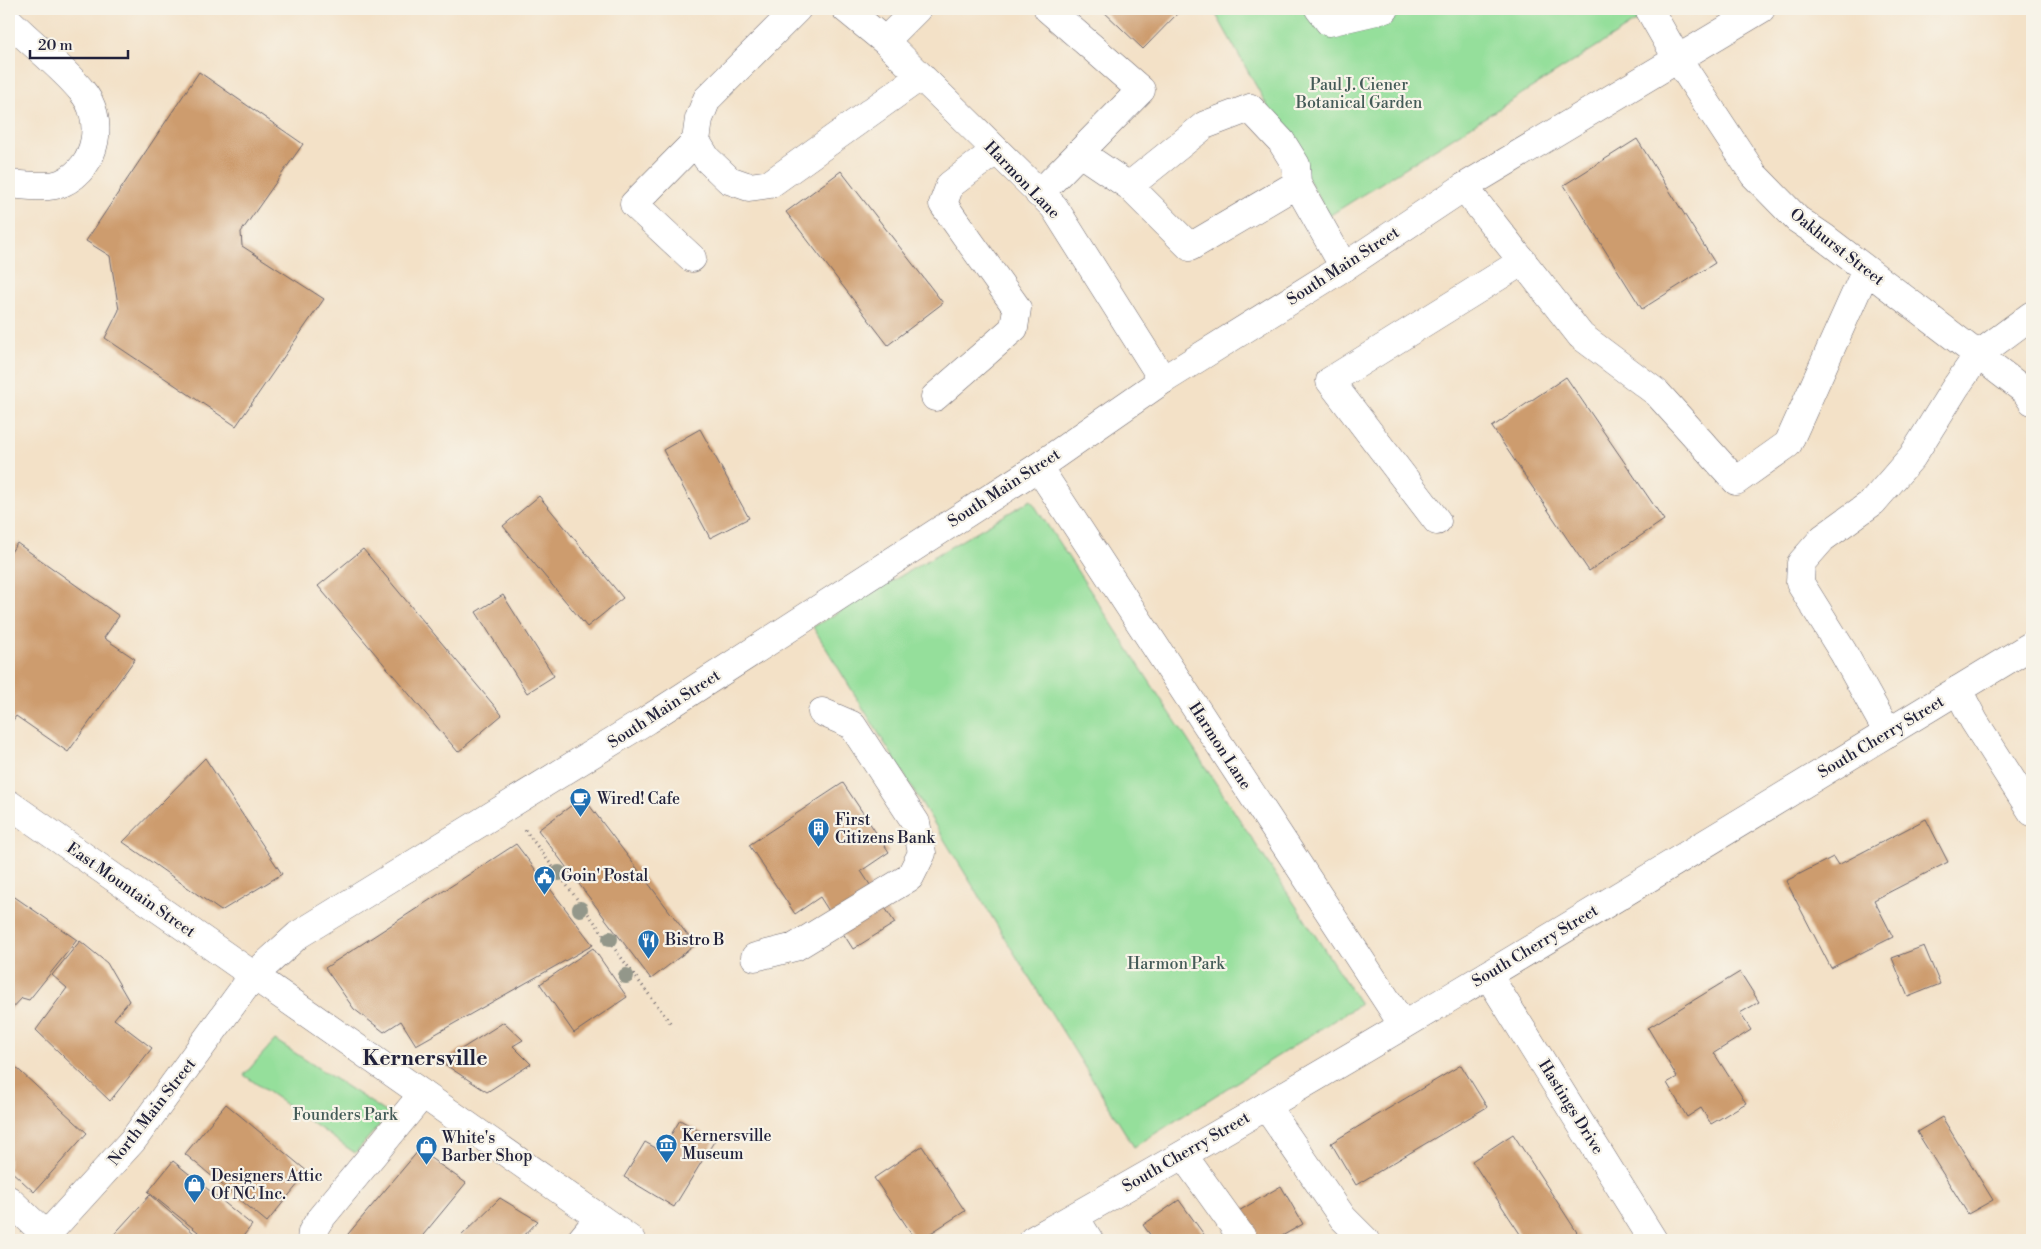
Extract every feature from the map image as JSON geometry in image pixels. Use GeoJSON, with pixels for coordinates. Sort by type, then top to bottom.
{"type":"FeatureCollection","features":[{"type":"Feature","properties":{"kind":"main road"},"geometry":{"type":"LineString","coordinates":[[692,258],[634,204],[696,142],[699,119],[707,99],[797,9]]}},
{"type":"Feature","properties":{"kind":"main road","name":"Harmon Lane"},"geometry":{"type":"LineString","coordinates":[[846,9],[885,41],[1054,208],[1162,380]]}},
{"type":"Feature","properties":{"kind":"main road"},"geometry":{"type":"LineString","coordinates":[[885,41],[917,9]]}},
{"type":"Feature","properties":{"kind":"main road"},"geometry":{"type":"LineString","coordinates":[[1038,194],[1141,90],[1048,9]]}},
{"type":"Feature","properties":{"kind":"main road"},"geometry":{"type":"LineString","coordinates":[[1319,9],[1329,22],[1385,9]]}},
{"type":"Feature","properties":{"kind":"main road","name":"Oakhurst Street"},"geometry":{"type":"LineString","coordinates":[[1649,9],[1677,58],[1754,175],[1797,219],[1825,238],[1978,355],[2024,391],[2032,401]]}},
{"type":"Feature","properties":{"kind":"main road","name":"South Main Street"},"geometry":{"type":"LineString","coordinates":[[253,976],[298,935],[647,720],[1038,467],[1162,380],[1344,267],[1464,187],[1761,9]]}},
{"type":"Feature","properties":{"kind":"main road"},"geometry":{"type":"LineString","coordinates":[[9,21],[82,90],[94,110],[96,141],[85,167],[61,183],[37,186],[9,184]]}},
{"type":"Feature","properties":{"kind":"main road"},"geometry":{"type":"LineString","coordinates":[[696,142],[706,159],[729,180],[749,187],[770,184],[921,76]]}},
{"type":"Feature","properties":{"kind":"main road"},"geometry":{"type":"LineString","coordinates":[[1129,186],[1205,126],[1250,108],[1281,140],[1296,165],[1297,184],[1344,267]]}},
{"type":"Feature","properties":{"kind":"main road"},"geometry":{"type":"LineString","coordinates":[[935,396],[1014,328],[1018,308],[943,204],[950,185],[995,151]]}},
{"type":"Feature","properties":{"kind":"main road"},"geometry":{"type":"LineString","coordinates":[[1080,153],[1129,186],[1190,247],[1297,184]]}},
{"type":"Feature","properties":{"kind":"main road"},"geometry":{"type":"LineString","coordinates":[[1464,187],[1581,336],[1657,393],[1736,482],[1788,444],[1866,270]]}},
{"type":"Feature","properties":{"kind":"main road"},"geometry":{"type":"LineString","coordinates":[[1437,521],[1330,381],[1523,261]]}},
{"type":"Feature","properties":{"kind":"main road"},"geometry":{"type":"LineString","coordinates":[[1888,733],[1843,652],[1800,583],[1801,564],[1823,538],[1873,502],[1912,457],[1954,388],[1978,355],[2032,315]]}},
{"type":"Feature","properties":{"kind":"main road","name":"Harmon Lane"},"geometry":{"type":"LineString","coordinates":[[1038,467],[1402,1025]]}},
{"type":"Feature","properties":{"kind":"main road","name":"South Cherry Street"},"geometry":{"type":"LineString","coordinates":[[1033,1240],[1183,1155],[1488,975],[2032,645]]}},
{"type":"Feature","properties":{"kind":"main road"},"geometry":{"type":"LineString","coordinates":[[1958,690],[1974,721],[2032,812]]}},
{"type":"Feature","properties":{"kind":"main road"},"geometry":{"type":"LineString","coordinates":[[756,957],[795,947],[910,877],[922,853],[916,823],[852,725],[822,712]]}},
{"type":"Feature","properties":{"kind":"main road","name":"East Mountain Street"},"geometry":{"type":"LineString","coordinates":[[9,804],[631,1240]]}},
{"type":"Feature","properties":{"kind":"main road","name":"Hastings Drive"},"geometry":{"type":"LineString","coordinates":[[1488,975],[1653,1240]]}},
{"type":"Feature","properties":{"kind":"main road","name":"North Main Street"},"geometry":{"type":"LineString","coordinates":[[44,1238],[133,1140],[253,976]]}},
{"type":"Feature","properties":{"kind":"main road"},"geometry":{"type":"LineString","coordinates":[[311,1240],[312,1232],[320,1219],[422,1095]]}},
{"type":"Feature","properties":{"kind":"main road"},"geometry":{"type":"LineString","coordinates":[[1266,1106],[1343,1218],[1365,1240]]}},
{"type":"Feature","properties":{"kind":"main road"},"geometry":{"type":"LineString","coordinates":[[1183,1155],[1244,1240]]}},
{"type":"Feature","properties":{"kind":"main road"},"geometry":{"type":"LineString","coordinates":[[9,1200],[44,1238]]}},
{"type":"Feature","properties":{"kind":"main road"},"geometry":{"type":"LineString","coordinates":[[1075,1217],[1089,1240]]}},
{"type":"Feature","properties":{"kind":"main road"},"geometry":{"type":"LineString","coordinates":[[581,1240],[599,1218]]}},
{"type":"Feature","properties":{"kind":"path"},"geometry":{"type":"LineString","coordinates":[[506,806],[672,1025]]}},
{"type":"Feature","properties":{"kind":"green space","name":"Paul J. Ciener Botanical Garden"},"geometry":{"type":"Polygon","coordinates":[[[1213,9],[1656,9],[1329,216],[1213,9]]]}},
{"type":"Feature","properties":{"kind":"green space","name":"Harmon Park"},"geometry":{"type":"Polygon","coordinates":[[[1031,500],[1360,1004],[1134,1147],[813,627],[1031,500]]]}},
{"type":"Feature","properties":{"kind":"green space","name":"Founders Park"},"geometry":{"type":"Polygon","coordinates":[[[275,1040],[389,1114],[355,1153],[244,1075],[275,1040]]]}},
{"type":"Feature","properties":{"kind":"building"},"geometry":{"type":"Polygon","coordinates":[[[1101,9],[1175,9],[1179,12],[1143,49],[1101,9]]]}},
{"type":"Feature","properties":{"kind":"building"},"geometry":{"type":"Polygon","coordinates":[[[199,72],[303,144],[241,232],[242,246],[324,299],[236,426],[105,338],[119,310],[110,256],[86,241],[199,72]]]}},
{"type":"Feature","properties":{"kind":"building"},"geometry":{"type":"Polygon","coordinates":[[[1637,139],[1715,263],[1642,309],[1564,185],[1637,139]]]}},
{"type":"Feature","properties":{"kind":"building"},"geometry":{"type":"Polygon","coordinates":[[[841,171],[943,303],[888,345],[786,212],[841,171]]]}},
{"type":"Feature","properties":{"kind":"building"},"geometry":{"type":"Polygon","coordinates":[[[1566,377],[1664,520],[1589,571],[1492,427],[1566,377]]]}},
{"type":"Feature","properties":{"kind":"building"},"geometry":{"type":"Polygon","coordinates":[[[700,429],[749,518],[710,538],[663,450],[700,429]]]}},
{"type":"Feature","properties":{"kind":"building"},"geometry":{"type":"Polygon","coordinates":[[[539,496],[623,598],[587,627],[503,526],[539,496]]]}},
{"type":"Feature","properties":{"kind":"building"},"geometry":{"type":"Polygon","coordinates":[[[17,543],[119,616],[104,638],[135,659],[68,752],[16,716],[9,726],[9,555],[17,543]]]}},
{"type":"Feature","properties":{"kind":"building"},"geometry":{"type":"Polygon","coordinates":[[[363,549],[502,715],[458,752],[318,586],[363,549]]]}},
{"type":"Feature","properties":{"kind":"building"},"geometry":{"type":"Polygon","coordinates":[[[503,595],[554,676],[527,693],[476,612],[503,595]]]}},
{"type":"Feature","properties":{"kind":"building"},"geometry":{"type":"Polygon","coordinates":[[[205,758],[282,874],[221,911],[123,842],[205,758]]]}},
{"type":"Feature","properties":{"kind":"building","name":"First Citizens Bank"},"geometry":{"type":"Polygon","coordinates":[[[843,783],[889,852],[861,871],[895,923],[853,949],[820,897],[795,914],[749,845],[843,783]]]}},
{"type":"Feature","properties":{"kind":"building"},"geometry":{"type":"Polygon","coordinates":[[[583,797],[695,945],[651,979],[538,830],[583,797]]]}},
{"type":"Feature","properties":{"kind":"building"},"geometry":{"type":"Polygon","coordinates":[[[1926,819],[1948,862],[1874,900],[1893,937],[1831,968],[1786,881],[1833,857],[1838,865],[1926,819]]]}},
{"type":"Feature","properties":{"kind":"building"},"geometry":{"type":"Polygon","coordinates":[[[516,844],[593,945],[416,1045],[401,1021],[384,1032],[354,1009],[325,968],[516,844]]]}},
{"type":"Feature","properties":{"kind":"building"},"geometry":{"type":"Polygon","coordinates":[[[9,893],[77,940],[29,1000],[22,998],[9,1012],[9,893]]]}},
{"type":"Feature","properties":{"kind":"building"},"geometry":{"type":"Polygon","coordinates":[[[80,941],[107,963],[129,1001],[114,1019],[152,1048],[110,1101],[36,1030],[67,988],[52,975],[80,941]]]}},
{"type":"Feature","properties":{"kind":"building"},"geometry":{"type":"Polygon","coordinates":[[[1924,946],[1940,984],[1908,997],[1892,958],[1924,946]]]}},
{"type":"Feature","properties":{"kind":"building"},"geometry":{"type":"Polygon","coordinates":[[[593,948],[627,997],[574,1033],[540,984],[593,948]]]}},
{"type":"Feature","properties":{"kind":"building"},"geometry":{"type":"Polygon","coordinates":[[[1740,972],[1759,1002],[1740,1013],[1751,1030],[1714,1053],[1746,1103],[1711,1124],[1701,1108],[1687,1117],[1667,1083],[1677,1077],[1648,1028],[1740,972]]]}},
{"type":"Feature","properties":{"kind":"building"},"geometry":{"type":"Polygon","coordinates":[[[504,1022],[523,1040],[513,1046],[531,1064],[487,1092],[441,1062],[504,1022]]]}},
{"type":"Feature","properties":{"kind":"building"},"geometry":{"type":"Polygon","coordinates":[[[9,1061],[87,1133],[34,1192],[9,1169],[9,1061]]]}},
{"type":"Feature","properties":{"kind":"building"},"geometry":{"type":"Polygon","coordinates":[[[1461,1065],[1487,1107],[1356,1185],[1331,1143],[1461,1065]]]}},
{"type":"Feature","properties":{"kind":"building"},"geometry":{"type":"Polygon","coordinates":[[[226,1104],[308,1172],[267,1222],[185,1154],[226,1104]]]}},
{"type":"Feature","properties":{"kind":"building"},"geometry":{"type":"Polygon","coordinates":[[[1942,1117],[1993,1200],[1968,1214],[1917,1132],[1942,1117]]]}},
{"type":"Feature","properties":{"kind":"building","name":"Kernersville Museum"},"geometry":{"type":"Polygon","coordinates":[[[680,1120],[715,1140],[674,1207],[624,1177],[645,1142],[661,1151],[680,1120]]]}},
{"type":"Feature","properties":{"kind":"building"},"geometry":{"type":"Polygon","coordinates":[[[1513,1134],[1582,1240],[1524,1240],[1472,1161],[1513,1134]]]}},
{"type":"Feature","properties":{"kind":"building"},"geometry":{"type":"Polygon","coordinates":[[[922,1146],[965,1211],[920,1240],[916,1240],[874,1178],[922,1146]]]}},
{"type":"Feature","properties":{"kind":"building"},"geometry":{"type":"Polygon","coordinates":[[[419,1150],[466,1183],[419,1240],[343,1240],[419,1150]]]}},
{"type":"Feature","properties":{"kind":"building"},"geometry":{"type":"Polygon","coordinates":[[[173,1161],[252,1225],[240,1240],[208,1240],[148,1192],[173,1161]]]}},
{"type":"Feature","properties":{"kind":"building"},"geometry":{"type":"Polygon","coordinates":[[[1281,1186],[1303,1224],[1275,1240],[1247,1240],[1232,1215],[1281,1186]]]}},
{"type":"Feature","properties":{"kind":"building"},"geometry":{"type":"Polygon","coordinates":[[[150,1195],[202,1240],[109,1240],[150,1195]]]}},
{"type":"Feature","properties":{"kind":"building"},"geometry":{"type":"Polygon","coordinates":[[[500,1198],[538,1221],[520,1240],[457,1240],[500,1198]]]}},
{"type":"Feature","properties":{"kind":"building"},"geometry":{"type":"Polygon","coordinates":[[[1179,1200],[1208,1240],[1154,1240],[1143,1225],[1179,1200]]]}},
{"type":"Feature","properties":{"kind":"place","name":"Wired! Cafe"},"geometry":{"type":"Point","coordinates":[581,818]}},
{"type":"Feature","properties":{"kind":"place","name":"First Citizens Bank"},"geometry":{"type":"Point","coordinates":[819,848]}},
{"type":"Feature","properties":{"kind":"place","name":"Goin' Postal"},"geometry":{"type":"Point","coordinates":[545,895]}},
{"type":"Feature","properties":{"kind":"place","name":"Bistro B"},"geometry":{"type":"Point","coordinates":[649,959]}},
{"type":"Feature","properties":{"kind":"place","name":"Kernersville Museum"},"geometry":{"type":"Point","coordinates":[666,1164]}},
{"type":"Feature","properties":{"kind":"place","name":"White's Barber Shop"},"geometry":{"type":"Point","coordinates":[426,1166]}},
{"type":"Feature","properties":{"kind":"place","name":"Designers Attic Of NC Inc."},"geometry":{"type":"Point","coordinates":[195,1204]}},
{"type":"Feature","properties":{"kind":"district","name":"Kernersville"},"geometry":{"type":"Point","coordinates":[425,1059]}}]}
